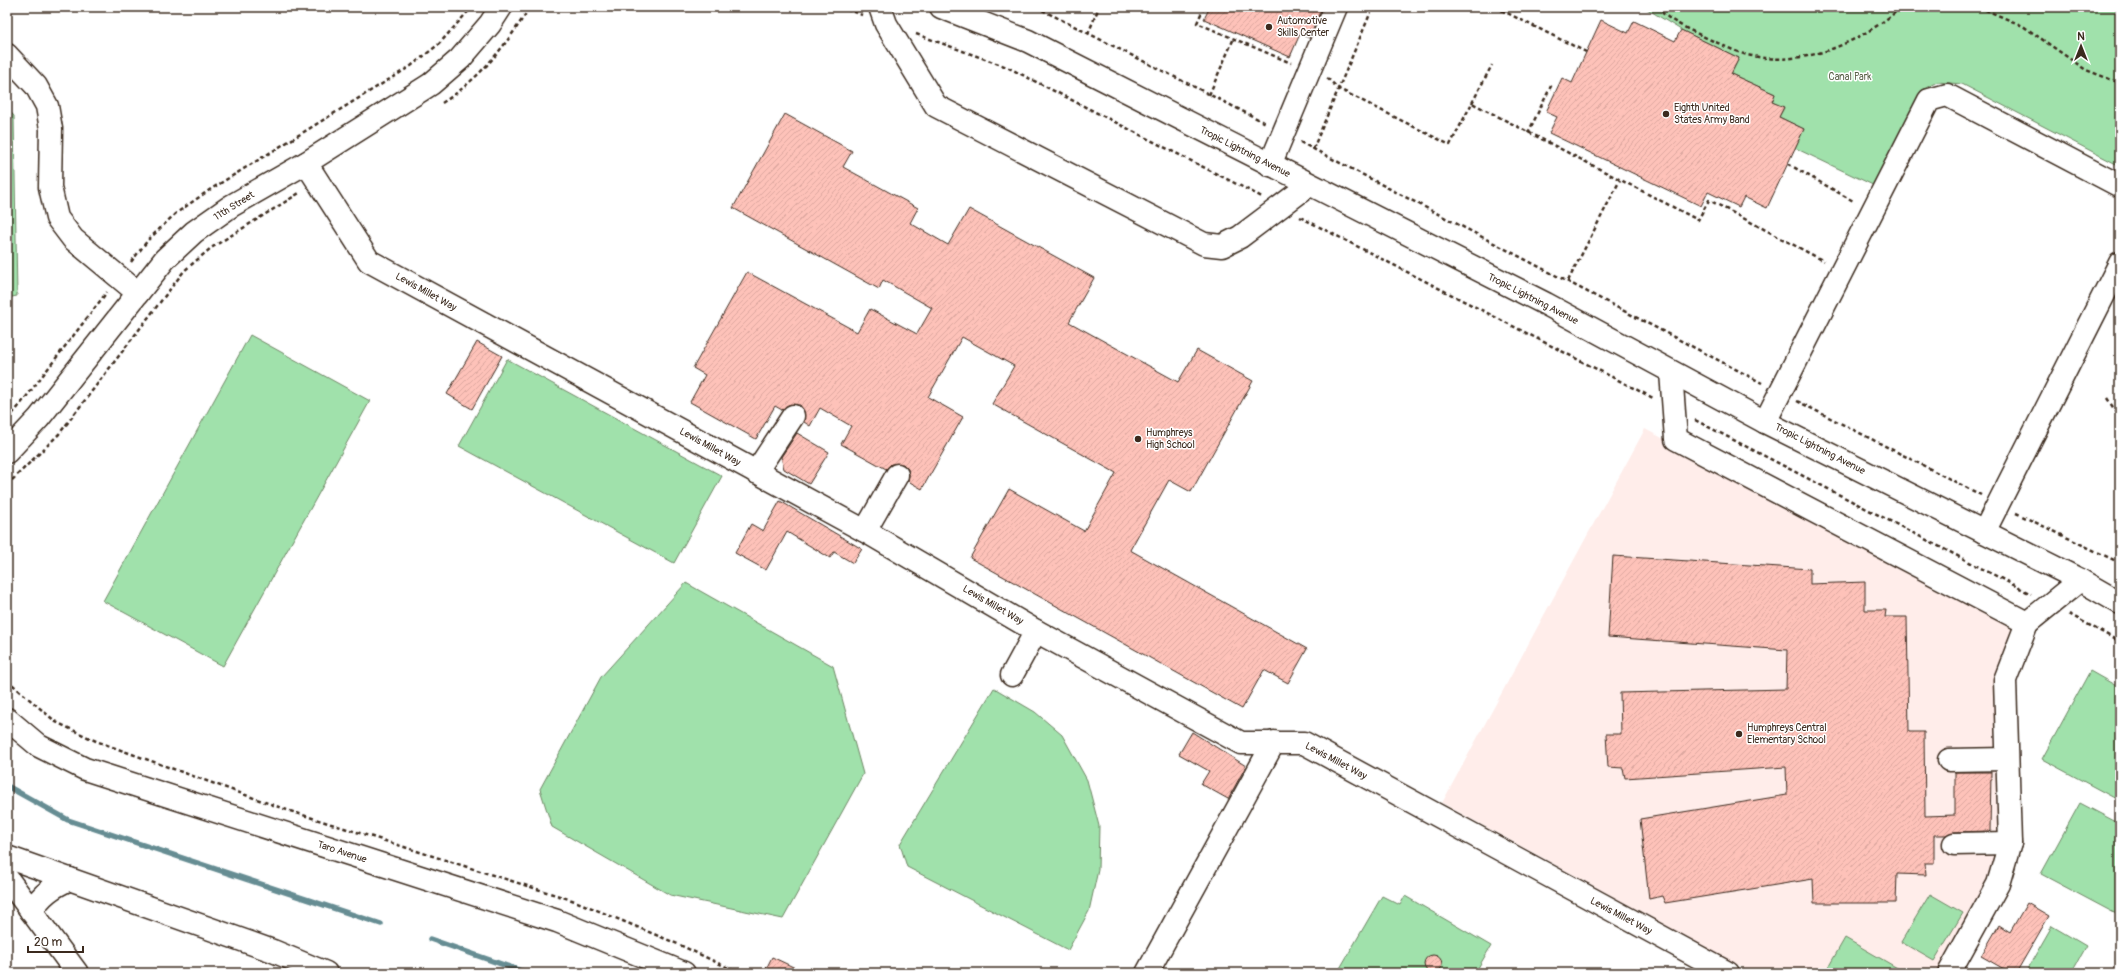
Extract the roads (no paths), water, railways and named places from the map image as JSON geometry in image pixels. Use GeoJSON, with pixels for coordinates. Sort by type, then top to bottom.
{"type":"FeatureCollection","features":[{"type":"Feature","properties":{"kind":"street","name":"11th Street"},"geometry":{"type":"LineString","coordinates":[[7,452],[39,418],[165,259],[194,232],[231,206],[306,163],[431,84],[460,59],[490,24],[501,7]]}},
{"type":"Feature","properties":{"kind":"street","name":"Tropic Lightning Avenue"},"geometry":{"type":"LineString","coordinates":[[941,7],[1028,41],[1546,304],[1765,422],[2080,580],[2120,603]]}},
{"type":"Feature","properties":{"kind":"street"},"geometry":{"type":"LineString","coordinates":[[1270,165],[1336,7]]}},
{"type":"Feature","properties":{"kind":"street"},"geometry":{"type":"LineString","coordinates":[[883,15],[936,106],[1204,244],[1222,246],[1240,237],[1309,185]]}},
{"type":"Feature","properties":{"kind":"street"},"geometry":{"type":"LineString","coordinates":[[7,55],[36,86],[47,106],[51,129],[50,187],[57,218],[73,239],[138,293]]}},
{"type":"Feature","properties":{"kind":"street"},"geometry":{"type":"LineString","coordinates":[[1765,422],[1930,100],[1947,95],[2120,186]]}},
{"type":"Feature","properties":{"kind":"street","name":"Lewis Millet Way"},"geometry":{"type":"LineString","coordinates":[[306,163],[369,261],[865,531],[1036,631],[1240,743],[1304,743],[1728,973]]}},
{"type":"Feature","properties":{"kind":"street"},"geometry":{"type":"LineString","coordinates":[[1984,532],[2120,263]]}},
{"type":"Feature","properties":{"kind":"street"},"geometry":{"type":"LineString","coordinates":[[1671,372],[1676,439],[2027,623]]}},
{"type":"Feature","properties":{"kind":"street"},"geometry":{"type":"LineString","coordinates":[[756,472],[793,416]]}},
{"type":"Feature","properties":{"kind":"street"},"geometry":{"type":"LineString","coordinates":[[865,531],[896,475]]}},
{"type":"Feature","properties":{"kind":"street"},"geometry":{"type":"LineString","coordinates":[[1949,973],[1998,884],[2010,843],[2004,680],[2027,623],[2080,580]]}},
{"type":"Feature","properties":{"kind":"street"},"geometry":{"type":"LineString","coordinates":[[1012,676],[1036,631]]}},
{"type":"Feature","properties":{"kind":"street","name":"Taro Avenue"},"geometry":{"type":"LineString","coordinates":[[7,719],[39,746],[85,769],[557,921],[684,973]]}},
{"type":"Feature","properties":{"kind":"street"},"geometry":{"type":"LineString","coordinates":[[1147,973],[1274,742]]}},
{"type":"Feature","properties":{"kind":"street"},"geometry":{"type":"LineString","coordinates":[[1949,760],[2007,759]]}},
{"type":"Feature","properties":{"kind":"street"},"geometry":{"type":"LineString","coordinates":[[1954,844],[2010,843]]}},
{"type":"Feature","properties":{"kind":"street"},"geometry":{"type":"LineString","coordinates":[[7,857],[273,951],[326,973]]}},
{"type":"Feature","properties":{"kind":"street"},"geometry":{"type":"LineString","coordinates":[[7,878],[78,973]]}},
{"type":"Feature","properties":{"kind":"street"},"geometry":{"type":"LineString","coordinates":[[31,911],[44,892],[55,885],[70,879]]}},
{"type":"Feature","properties":{"kind":"waterway"},"geometry":{"type":"LineString","coordinates":[[7,786],[68,820],[381,924]]}},
{"type":"Feature","properties":{"kind":"waterway"},"geometry":{"type":"LineString","coordinates":[[430,939],[527,973]]}},
{"type":"Feature","properties":{"kind":"place","name":"Automotive Skills Center"},"geometry":{"type":"Point","coordinates":[1269,27]}},
{"type":"Feature","properties":{"kind":"place","name":"Eighth United States Army Band"},"geometry":{"type":"Point","coordinates":[1666,114]}},
{"type":"Feature","properties":{"kind":"place","name":"Humphreys High School"},"geometry":{"type":"Point","coordinates":[1138,439]}},
{"type":"Feature","properties":{"kind":"place","name":"Humphreys Central Elementary School"},"geometry":{"type":"Point","coordinates":[1739,734]}},
{"type":"Feature","properties":{"kind":"park label","name":"Canal Park"},"geometry":{"type":"Point","coordinates":[1850,77]}}]}
